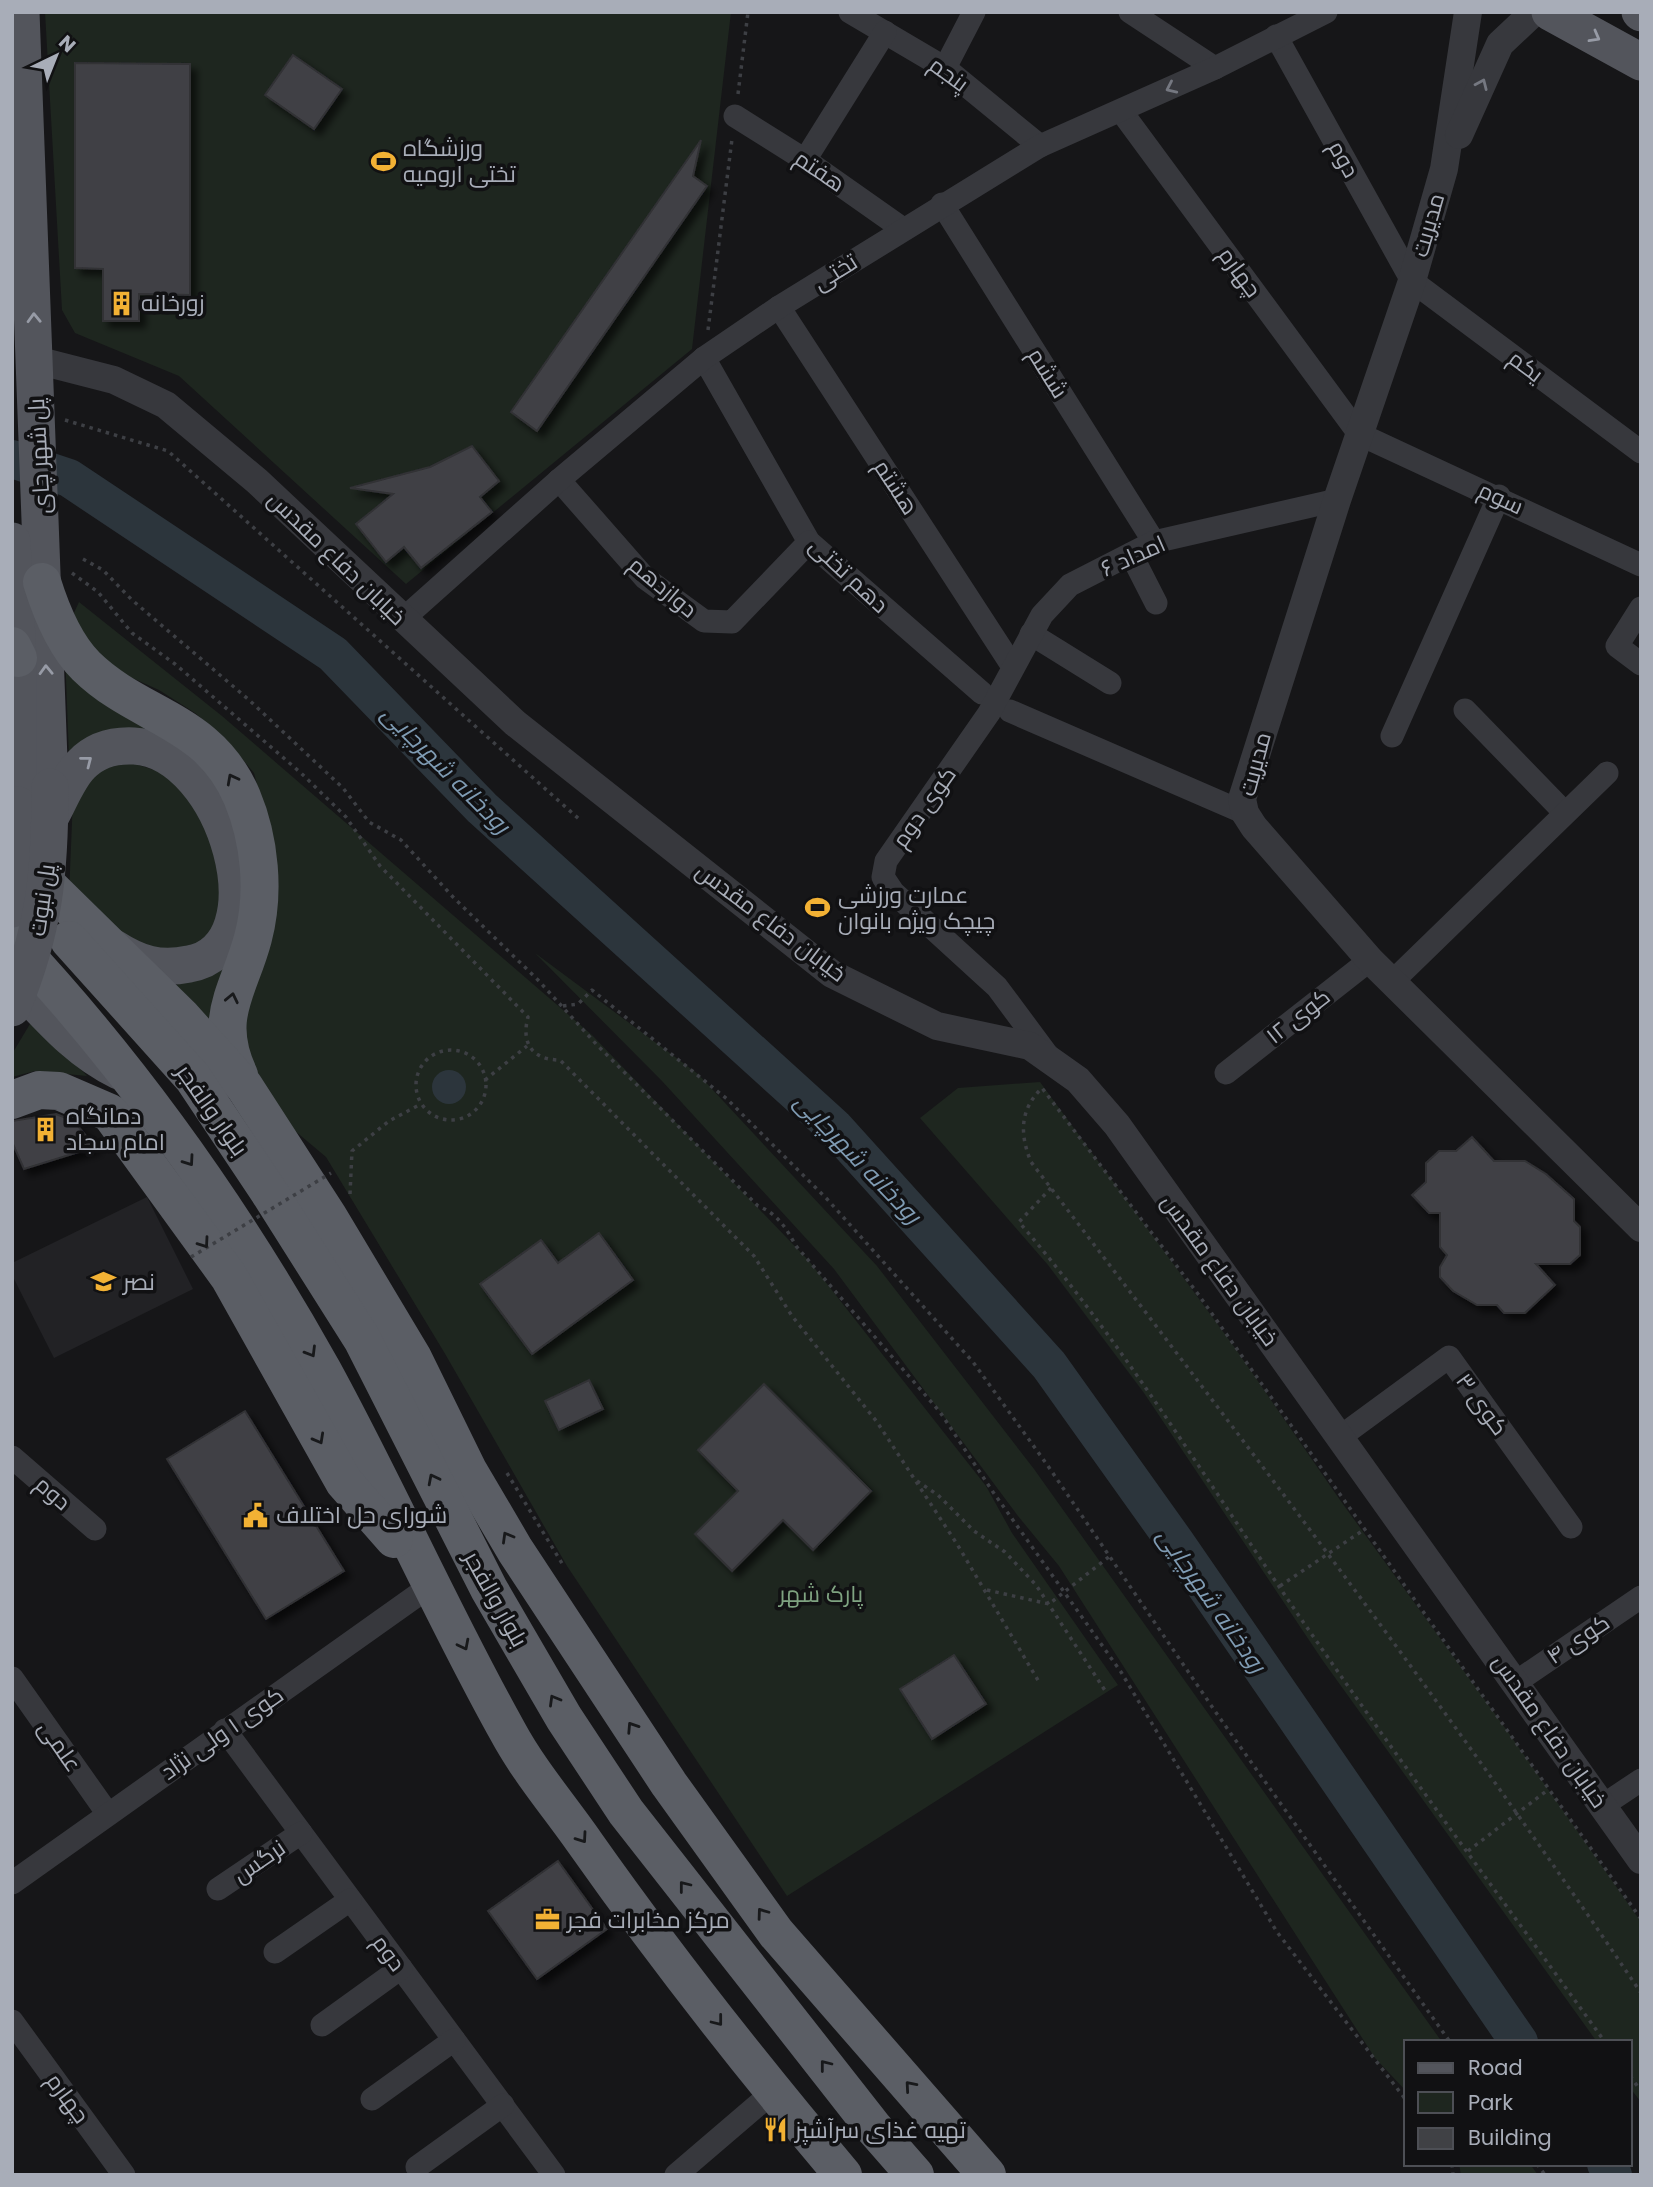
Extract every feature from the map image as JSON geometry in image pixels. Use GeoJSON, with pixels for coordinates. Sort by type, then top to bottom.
{"type":"FeatureCollection","features":[{"type":"Feature","properties":{"kind":"highway"},"geometry":{"type":"LineString","coordinates":[[53,575],[51,613],[84,665],[108,684],[162,714],[205,745],[226,767],[242,798],[255,841],[261,902],[253,940],[234,987],[226,1028],[232,1060],[244,1086],[328,1216],[413,1358],[468,1470],[515,1550],[669,1784],[776,1933],[986,2175]]}},
{"type":"Feature","properties":{"kind":"highway"},"geometry":{"type":"LineString","coordinates":[[12,850],[181,1016],[244,1086]]}},
{"type":"Feature","properties":{"kind":"highway","name":"بلوار والفجر"},"geometry":{"type":"LineString","coordinates":[[12,882],[64,934],[193,1078],[270,1192],[362,1339],[489,1589],[564,1718],[626,1812],[873,2127],[915,2175]]}},
{"type":"Feature","properties":{"kind":"highway"},"geometry":{"type":"LineString","coordinates":[[12,940],[59,989],[129,1076],[230,1220],[322,1370],[510,1735],[632,1910],[773,2092],[843,2175]]}},
{"type":"Feature","properties":{"kind":"highway"},"geometry":{"type":"LineString","coordinates":[[12,1100],[39,1090],[59,1091],[110,1113],[229,1277],[344,1482],[433,1584]]}},
{"type":"Feature","properties":{"kind":"main road","name":"پل شهر چای"},"geometry":{"type":"LineString","coordinates":[[21,12],[36,373],[27,533]]}},
{"type":"Feature","properties":{"kind":"main road"},"geometry":{"type":"LineString","coordinates":[[1550,12],[1638,61]]}},
{"type":"Feature","properties":{"kind":"main road"},"geometry":{"type":"LineString","coordinates":[[27,533],[53,575],[39,803]]}},
{"type":"Feature","properties":{"kind":"main road"},"geometry":{"type":"LineString","coordinates":[[27,533],[15,652],[39,803]]}},
{"type":"Feature","properties":{"kind":"main road"},"geometry":{"type":"LineString","coordinates":[[39,803],[79,766],[110,747],[147,746],[182,767],[213,801],[223,821],[233,858],[237,899],[233,923],[219,947],[197,963],[171,967],[145,965],[108,944]]}},
{"type":"Feature","properties":{"kind":"main road","name":"پل نبوت"},"geometry":{"type":"LineString","coordinates":[[12,909],[39,803]]}},
{"type":"Feature","properties":{"kind":"main road","name":"پل نبوت"},"geometry":{"type":"LineString","coordinates":[[12,1008],[31,963],[42,922],[39,803]]}},
{"type":"Feature","properties":{"kind":"main road"},"geometry":{"type":"LineString","coordinates":[[12,978],[68,1037],[100,1062],[129,1076]]}},
{"type":"Feature","properties":{"kind":"street","name":"پنجم"},"geometry":{"type":"LineString","coordinates":[[850,12],[945,68],[1040,146]]}},
{"type":"Feature","properties":{"kind":"street"},"geometry":{"type":"LineString","coordinates":[[945,68],[974,12]]}},
{"type":"Feature","properties":{"kind":"street"},"geometry":{"type":"LineString","coordinates":[[1130,12],[1215,68]]}},
{"type":"Feature","properties":{"kind":"street","name":"تختی"},"geometry":{"type":"LineString","coordinates":[[402,620],[559,480],[704,358],[779,307],[1040,146],[1215,68],[1326,12]]}},
{"type":"Feature","properties":{"kind":"street","name":"مدیریت"},"geometry":{"type":"LineString","coordinates":[[1468,12],[1444,169],[1412,281],[1336,500],[1242,799],[1245,813],[1370,960],[1641,1228]]}},
{"type":"Feature","properties":{"kind":"street","name":"مدیریت"},"geometry":{"type":"LineString","coordinates":[[1444,169],[1500,44],[1534,12]]}},
{"type":"Feature","properties":{"kind":"street"},"geometry":{"type":"LineString","coordinates":[[805,160],[885,32]]}},
{"type":"Feature","properties":{"kind":"street","name":"دوم"},"geometry":{"type":"LineString","coordinates":[[1276,36],[1412,281]]}},
{"type":"Feature","properties":{"kind":"street","name":"چهارم"},"geometry":{"type":"LineString","coordinates":[[1121,111],[1359,433]]}},
{"type":"Feature","properties":{"kind":"street","name":"هفتم"},"geometry":{"type":"LineString","coordinates":[[735,116],[805,160],[903,229]]}},
{"type":"Feature","properties":{"kind":"street","name":"ششم"},"geometry":{"type":"LineString","coordinates":[[942,204],[1154,542]]}},
{"type":"Feature","properties":{"kind":"street","name":"یکم"},"geometry":{"type":"LineString","coordinates":[[1412,281],[1641,452]]}},
{"type":"Feature","properties":{"kind":"street","name":"هشتم"},"geometry":{"type":"LineString","coordinates":[[779,307],[1013,667]]}},
{"type":"Feature","properties":{"kind":"street","name":"دهم تختی"},"geometry":{"type":"LineString","coordinates":[[704,358],[809,542],[995,703],[1245,813]]}},
{"type":"Feature","properties":{"kind":"street","name":"خیابان دفاع مقدس"},"geometry":{"type":"LineString","coordinates":[[36,373],[114,380],[166,405],[257,481],[514,723],[832,974],[937,1026],[1030,1046],[1078,1080],[1117,1125],[1641,1860]]}},
{"type":"Feature","properties":{"kind":"street","name":"سوم"},"geometry":{"type":"LineString","coordinates":[[1359,433],[1499,496],[1641,565]]}},
{"type":"Feature","properties":{"kind":"street","name":"دوازدهم"},"geometry":{"type":"LineString","coordinates":[[559,480],[645,578],[704,621],[732,622],[809,542]]}},
{"type":"Feature","properties":{"kind":"street"},"geometry":{"type":"LineString","coordinates":[[1392,736],[1499,496]]}},
{"type":"Feature","properties":{"kind":"street","name":"امداد ۶"},"geometry":{"type":"LineString","coordinates":[[995,703],[1042,615],[1070,585],[1154,542],[1336,500]]}},
{"type":"Feature","properties":{"kind":"street"},"geometry":{"type":"LineString","coordinates":[[1131,554],[1156,603]]}},
{"type":"Feature","properties":{"kind":"street"},"geometry":{"type":"LineString","coordinates":[[1641,608],[1617,646],[1641,664]]}},
{"type":"Feature","properties":{"kind":"street"},"geometry":{"type":"LineString","coordinates":[[1031,634],[1110,684]]}},
{"type":"Feature","properties":{"kind":"street","name":"کوی دوم"},"geometry":{"type":"LineString","coordinates":[[995,703],[886,861],[883,877],[893,892],[997,987],[1024,1020],[1052,1062]]}},
{"type":"Feature","properties":{"kind":"street"},"geometry":{"type":"LineString","coordinates":[[1465,710],[1565,813]]}},
{"type":"Feature","properties":{"kind":"street"},"geometry":{"type":"LineString","coordinates":[[1392,982],[1607,773]]}},
{"type":"Feature","properties":{"kind":"street","name":"کوی ۱۲"},"geometry":{"type":"LineString","coordinates":[[1226,1073],[1370,960]]}},
{"type":"Feature","properties":{"kind":"street","name":"کوی ۳"},"geometry":{"type":"LineString","coordinates":[[1339,1437],[1449,1357],[1571,1527]]}},
{"type":"Feature","properties":{"kind":"street","name":"دوم"},"geometry":{"type":"LineString","coordinates":[[12,1457],[95,1529]]}},
{"type":"Feature","properties":{"kind":"street","name":"کوی ۱ ولی نژاد"},"geometry":{"type":"LineString","coordinates":[[12,1883],[433,1584]]}},
{"type":"Feature","properties":{"kind":"street","name":"کوی ۴"},"geometry":{"type":"LineString","coordinates":[[1516,1682],[1641,1597]]}},
{"type":"Feature","properties":{"kind":"street","name":"علمی"},"geometry":{"type":"LineString","coordinates":[[12,1678],[108,1814]]}},
{"type":"Feature","properties":{"kind":"street","name":"دوم"},"geometry":{"type":"LineString","coordinates":[[225,1730],[502,2105],[548,2173]]}},
{"type":"Feature","properties":{"kind":"street"},"geometry":{"type":"LineString","coordinates":[[1602,1806],[1641,1780]]}},
{"type":"Feature","properties":{"kind":"street","name":"نرگس"},"geometry":{"type":"LineString","coordinates":[[218,1889],[301,1833]]}},
{"type":"Feature","properties":{"kind":"street"},"geometry":{"type":"LineString","coordinates":[[275,1952],[351,1900]]}},
{"type":"Feature","properties":{"kind":"street"},"geometry":{"type":"LineString","coordinates":[[322,2025],[401,1968]]}},
{"type":"Feature","properties":{"kind":"street","name":"چهارم"},"geometry":{"type":"LineString","coordinates":[[12,2021],[124,2175]]}},
{"type":"Feature","properties":{"kind":"street"},"geometry":{"type":"LineString","coordinates":[[372,2099],[454,2040]]}},
{"type":"Feature","properties":{"kind":"street"},"geometry":{"type":"LineString","coordinates":[[676,2175],[773,2092]]}},
{"type":"Feature","properties":{"kind":"street"},"geometry":{"type":"LineString","coordinates":[[417,2167],[502,2105]]}},
{"type":"Feature","properties":{"kind":"path"},"geometry":{"type":"LineString","coordinates":[[704,358],[748,12]]}},
{"type":"Feature","properties":{"kind":"path"},"geometry":{"type":"LineString","coordinates":[[58,428],[61,421],[68,420],[168,451],[579,819]]}},
{"type":"Feature","properties":{"kind":"path"},"geometry":{"type":"LineString","coordinates":[[83,559],[103,570],[132,600],[248,699],[343,788],[369,822],[401,840],[749,1196],[785,1225],[796,1246],[940,1412],[1121,1672],[1277,1931],[1404,2097]]}},
{"type":"Feature","properties":{"kind":"path"},"geometry":{"type":"LineString","coordinates":[[53,575],[98,592],[132,633],[175,664],[301,773],[346,817],[380,866],[528,1017],[523,1034],[528,1046],[548,1060],[560,1060],[754,1256],[792,1316],[877,1422],[985,1590],[1039,1682]]}},
{"type":"Feature","properties":{"kind":"path"},"geometry":{"type":"LineString","coordinates":[[563,1006],[578,1004],[592,990],[727,1099],[827,1199],[973,1362],[1217,1714],[1449,2040]]}},
{"type":"Feature","properties":{"kind":"path"},"geometry":{"type":"LineString","coordinates":[[485,1080],[528,1046]]}},
{"type":"Feature","properties":{"kind":"path"},"geometry":{"type":"LineString","coordinates":[[454,1050],[474,1059],[485,1080],[481,1103],[462,1118],[439,1118],[422,1104],[417,1094],[418,1072],[433,1055],[454,1050]]}},
{"type":"Feature","properties":{"kind":"path"},"geometry":{"type":"LineString","coordinates":[[1641,1919],[1198,1294],[1042,1088],[1030,1103],[1022,1126],[1031,1162],[1331,1554],[1517,1812],[1641,1993]]}},
{"type":"Feature","properties":{"kind":"path"},"geometry":{"type":"LineString","coordinates":[[350,1197],[352,1151],[389,1121],[422,1104]]}},
{"type":"Feature","properties":{"kind":"path"},"geometry":{"type":"LineString","coordinates":[[315,1172],[323,1183]]}},
{"type":"Feature","properties":{"kind":"path"},"geometry":{"type":"LineString","coordinates":[[191,1257],[331,1173]]}},
{"type":"Feature","properties":{"kind":"path"},"geometry":{"type":"LineString","coordinates":[[1051,1188],[1019,1222],[1048,1256],[1143,1385],[1280,1586],[1604,2040]]}},
{"type":"Feature","properties":{"kind":"path"},"geometry":{"type":"LineString","coordinates":[[502,1465],[565,1569]]}},
{"type":"Feature","properties":{"kind":"path"},"geometry":{"type":"LineString","coordinates":[[915,1480],[938,1495],[974,1531],[1005,1552],[1036,1585],[1106,1692]]}},
{"type":"Feature","properties":{"kind":"path"},"geometry":{"type":"LineString","coordinates":[[1280,1586],[1365,1529]]}},
{"type":"Feature","properties":{"kind":"path"},"geometry":{"type":"LineString","coordinates":[[1049,1604],[1110,1556]]}},
{"type":"Feature","properties":{"kind":"path"},"geometry":{"type":"LineString","coordinates":[[985,1590],[1049,1604]]}},
{"type":"Feature","properties":{"kind":"path"},"geometry":{"type":"LineString","coordinates":[[1468,1851],[1549,1789]]}},
{"type":"Feature","properties":{"kind":"shaded area"},"geometry":{"type":"Polygon","coordinates":[[[449,1070],[461,1075],[466,1087],[461,1099],[449,1104],[437,1099],[432,1087],[437,1075],[449,1070]]]}},
{"type":"Feature","properties":{"kind":"shaded area","name":"نصر"},"geometry":{"type":"Polygon","coordinates":[[[147,1197],[193,1289],[54,1358],[12,1275],[12,1263],[147,1197]]]}},
{"type":"Feature","properties":{"kind":"green space","name":"ورزشگاه تختی ارومیه"},"geometry":{"type":"Polygon","coordinates":[[[45,12],[731,12],[692,349],[406,584],[179,376],[75,333],[62,310],[45,12]]]}},
{"type":"Feature","properties":{"kind":"green space","name":"پارک شهر"},"geometry":{"type":"Polygon","coordinates":[[[79,602],[222,716],[592,1035],[809,1261],[986,1486],[1012,1533],[1118,1685],[787,1896],[567,1566],[444,1352],[326,1157],[288,1125],[245,1053],[241,1030],[275,852],[254,773],[224,737],[195,713],[159,690],[119,672],[97,654],[79,629],[74,613],[79,602]]]}},
{"type":"Feature","properties":{"kind":"green space"},"geometry":{"type":"Polygon","coordinates":[[[65,652],[171,732],[69,758],[65,652]]]}},
{"type":"Feature","properties":{"kind":"green space"},"geometry":{"type":"Polygon","coordinates":[[[114,757],[185,780],[228,886],[207,941],[156,959],[69,895],[73,798],[114,757]]]}},
{"type":"Feature","properties":{"kind":"green space"},"geometry":{"type":"Polygon","coordinates":[[[238,943],[219,1046],[173,986],[197,977],[238,943]]]}},
{"type":"Feature","properties":{"kind":"green space"},"geometry":{"type":"Polygon","coordinates":[[[535,953],[698,1074],[877,1266],[1034,1469],[1441,2040],[1404,2040],[1404,2089],[1375,2058],[1059,1566],[1018,1516],[834,1269],[662,1081],[535,953]]]}},
{"type":"Feature","properties":{"kind":"green space"},"geometry":{"type":"Polygon","coordinates":[[[33,1019],[87,1076],[35,1071],[12,1077],[12,1054],[33,1019]]]}},
{"type":"Feature","properties":{"kind":"green space"},"geometry":{"type":"Polygon","coordinates":[[[1040,1082],[1235,1348],[1641,1922],[1641,2102],[1632,2091],[1632,2040],[1596,2040],[1323,1661],[1144,1393],[1048,1265],[920,1118],[958,1088],[1040,1082]]]}},
{"type":"Feature","properties":{"kind":"green space"},"geometry":{"type":"Polygon","coordinates":[[[1459,2166],[1531,2166],[1538,2175],[1461,2175],[1459,2166]]]}},
{"type":"Feature","properties":{"kind":"building"},"geometry":{"type":"Polygon","coordinates":[[[293,55],[342,89],[314,129],[265,95],[293,55]]]}},
{"type":"Feature","properties":{"kind":"building"},"geometry":{"type":"Polygon","coordinates":[[[75,63],[190,64],[190,295],[139,294],[139,321],[103,321],[103,269],[75,268],[75,63]]]}},
{"type":"Feature","properties":{"kind":"building"},"geometry":{"type":"Polygon","coordinates":[[[701,140],[693,176],[707,186],[537,431],[511,412],[701,140]]]}},
{"type":"Feature","properties":{"kind":"building"},"geometry":{"type":"Polygon","coordinates":[[[472,446],[499,481],[480,497],[492,512],[421,568],[404,547],[386,562],[356,524],[393,494],[350,488],[430,467],[472,446]]]}},
{"type":"Feature","properties":{"kind":"building","name":"دمانگاه امام سجاد"},"geometry":{"type":"Polygon","coordinates":[[[56,1114],[74,1121],[95,1147],[24,1169],[12,1142],[12,1121],[56,1114]]]}},
{"type":"Feature","properties":{"kind":"building"},"geometry":{"type":"Polygon","coordinates":[[[1472,1137],[1494,1161],[1525,1161],[1546,1174],[1574,1199],[1574,1221],[1580,1227],[1580,1255],[1570,1264],[1536,1264],[1555,1285],[1525,1313],[1504,1313],[1497,1305],[1477,1305],[1453,1291],[1440,1277],[1440,1267],[1447,1255],[1440,1247],[1440,1213],[1429,1213],[1412,1195],[1426,1182],[1426,1163],[1439,1151],[1456,1151],[1472,1137]]]}},
{"type":"Feature","properties":{"kind":"building"},"geometry":{"type":"Polygon","coordinates":[[[599,1233],[633,1280],[532,1354],[480,1284],[541,1240],[558,1263],[599,1233]]]}},
{"type":"Feature","properties":{"kind":"building"},"geometry":{"type":"Polygon","coordinates":[[[589,1380],[603,1409],[559,1430],[545,1401],[589,1380]]]}},
{"type":"Feature","properties":{"kind":"building"},"geometry":{"type":"Polygon","coordinates":[[[764,1384],[871,1491],[813,1550],[783,1520],[732,1571],[695,1534],[738,1491],[698,1450],[764,1384]]]}},
{"type":"Feature","properties":{"kind":"building","name":"شورای حل اختلاف"},"geometry":{"type":"Polygon","coordinates":[[[245,1411],[344,1571],[266,1619],[167,1459],[245,1411]]]}},
{"type":"Feature","properties":{"kind":"building"},"geometry":{"type":"Polygon","coordinates":[[[954,1655],[986,1704],[932,1739],[900,1689],[954,1655]]]}},
{"type":"Feature","properties":{"kind":"building","name":"مرکز مخابرات فجر"},"geometry":{"type":"Polygon","coordinates":[[[558,1861],[607,1929],[537,1979],[488,1911],[558,1861]]]}},
{"type":"Feature","properties":{"kind":"waterway","name":"رودخانه شهرچایی"},"geometry":{"type":"LineString","coordinates":[[12,459],[69,478],[333,654],[482,808],[834,1127],[1049,1365],[1176,1543],[1518,2040]]}},
{"type":"Feature","properties":{"kind":"waterway","name":"رودخانه شهرچایی"},"geometry":{"type":"LineString","coordinates":[[1607,2166],[1613,2175]]}},
{"type":"Feature","properties":{"kind":"place","name":"ورزشگاه تختی ارومیه"},"geometry":{"type":"Point","coordinates":[383,161]}},
{"type":"Feature","properties":{"kind":"place","name":"زورخانه"},"geometry":{"type":"Point","coordinates":[121,303]}},
{"type":"Feature","properties":{"kind":"place","name":"عمارت ورزشی چیچک ویژه بانوان"},"geometry":{"type":"Point","coordinates":[818,908]}},
{"type":"Feature","properties":{"kind":"place","name":"دمانگاه امام سجاد"},"geometry":{"type":"Point","coordinates":[46,1129]}},
{"type":"Feature","properties":{"kind":"place","name":"نصر"},"geometry":{"type":"Point","coordinates":[103,1282]}},
{"type":"Feature","properties":{"kind":"place","name":"شورای حل اختلاف"},"geometry":{"type":"Point","coordinates":[256,1515]}},
{"type":"Feature","properties":{"kind":"place","name":"مرکز مخابرات فجر"},"geometry":{"type":"Point","coordinates":[547,1920]}},
{"type":"Feature","properties":{"kind":"place","name":"تهیه غذای سرآشپز"},"geometry":{"type":"Point","coordinates":[775,2130]}}]}
